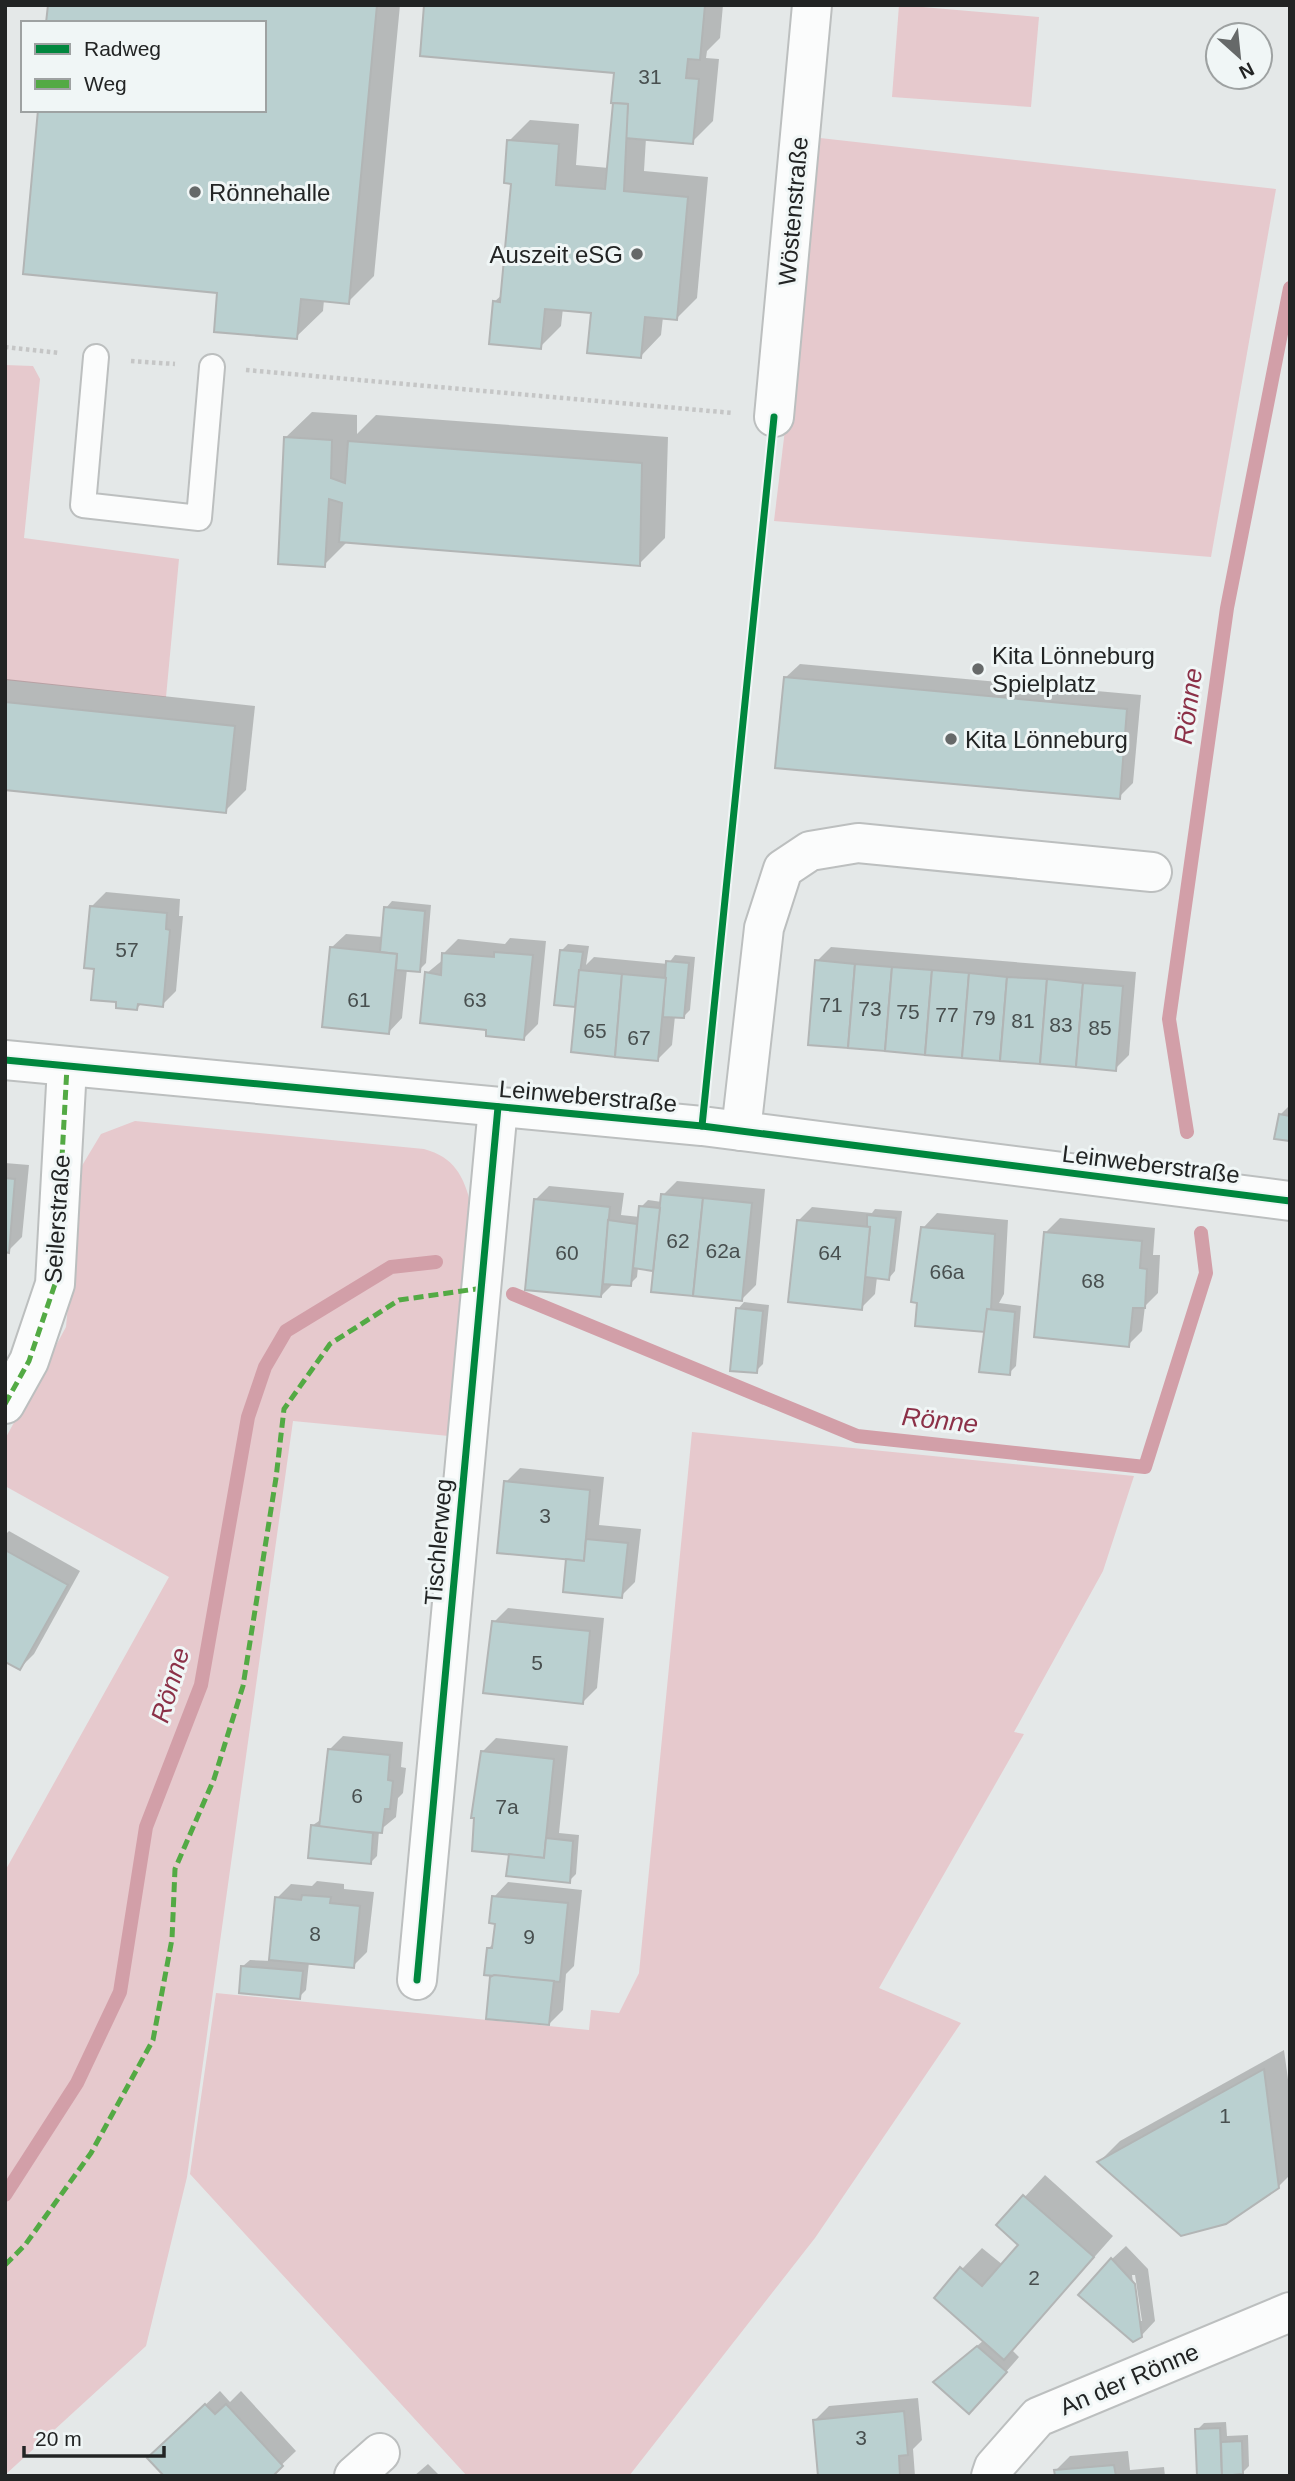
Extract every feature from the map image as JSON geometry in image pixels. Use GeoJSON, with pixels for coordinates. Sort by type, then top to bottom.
{"type":"FeatureCollection","features":[{"type":"Feature","properties":{"kind":"street","name":"Wöstenstraße"},"geometry":{"type":"LineString","coordinates":[[774,417],[812,5]]}},
{"type":"Feature","properties":{"kind":"street"},"geometry":{"type":"LineString","coordinates":[[741,1131],[764,929],[783,869],[810,851],[859,842],[1152,872]]}},
{"type":"Feature","properties":{"kind":"street","name":"Leinweberstraße"},"geometry":{"type":"LineString","coordinates":[[5,1060],[741,1131],[1290,1201]]}},
{"type":"Feature","properties":{"kind":"street","name":"Seilerstraße"},"geometry":{"type":"LineString","coordinates":[[5,1404],[29,1361],[55,1284],[67,1066]]}},
{"type":"Feature","properties":{"kind":"street","name":"Tischlerweg"},"geometry":{"type":"LineString","coordinates":[[417,1980],[498,1107]]}},
{"type":"Feature","properties":{"kind":"street","name":"An der Rönne"},"geometry":{"type":"LineString","coordinates":[[990,2476],[993,2467],[1038,2417],[1290,2312]]}},
{"type":"Feature","properties":{"kind":"lane"},"geometry":{"type":"LineString","coordinates":[[96,358],[83,505],[199,518],[212,368]]}},
{"type":"Feature","properties":{"kind":"path"},"geometry":{"type":"LineString","coordinates":[[5,347],[96,358],[774,417],[723,909]]}},
{"type":"Feature","properties":{"kind":"shaded area"},"geometry":{"type":"Polygon","coordinates":[[[899,5],[1039,17],[1031,107],[892,97],[899,5]]]}},
{"type":"Feature","properties":{"kind":"shaded area"},"geometry":{"type":"Polygon","coordinates":[[[820,138],[1276,189],[1211,557],[774,521],[820,138]]]}},
{"type":"Feature","properties":{"kind":"shaded area"},"geometry":{"type":"Polygon","coordinates":[[[5,365],[33,366],[40,379],[24,538],[179,559],[166,697],[5,680],[5,365]]]}},
{"type":"Feature","properties":{"kind":"shaded area"},"geometry":{"type":"Polygon","coordinates":[[[135,1121],[424,1149],[443,1157],[456,1169],[465,1185],[471,1205],[449,1436],[293,1421],[187,2177],[146,2346],[5,2475],[5,1871],[169,1577],[5,1486],[5,1439],[66,1327],[80,1169],[101,1134],[135,1121]]]}},
{"type":"Feature","properties":{"kind":"shaded area"},"geometry":{"type":"Polygon","coordinates":[[[692,1432],[1134,1476],[1103,1571],[1014,1732],[1024,1734],[879,1988],[961,2023],[815,2238],[629,2476],[467,2476],[190,2174],[216,1993],[589,2030],[591,2010],[619,2013],[639,1973],[692,1432]]]}},
{"type":"Feature","properties":{"kind":"building","name":"Rönnehalle"},"geometry":{"type":"Polygon","coordinates":[[[48,5],[377,5],[349,304],[301,299],[297,339],[214,332],[217,293],[23,274],[38,112],[266,112],[266,21],[46,21],[48,5]]]}},
{"type":"Feature","properties":{"kind":"building"},"geometry":{"type":"Polygon","coordinates":[[[424,5],[705,5],[700,60],[688,59],[686,78],[699,79],[693,144],[625,138],[628,104],[611,103],[614,73],[420,56],[424,5]]]}},
{"type":"Feature","properties":{"kind":"building"},"geometry":{"type":"Polygon","coordinates":[[[613,103],[628,104],[624,191],[688,197],[677,320],[645,317],[641,358],[587,353],[591,313],[545,309],[541,349],[489,344],[493,301],[500,302],[511,184],[504,183],[507,140],[559,144],[556,185],[605,189],[613,103]]]}},
{"type":"Feature","properties":{"kind":"building"},"geometry":{"type":"Polygon","coordinates":[[[284,437],[332,440],[331,478],[345,483],[348,441],[642,463],[640,566],[339,542],[342,503],[329,499],[325,567],[278,564],[284,437]]]}},
{"type":"Feature","properties":{"kind":"building","name":"Kita Lönneburg"},"geometry":{"type":"Polygon","coordinates":[[[784,677],[1127,709],[1120,799],[775,768],[784,677]]]}},
{"type":"Feature","properties":{"kind":"building"},"geometry":{"type":"Polygon","coordinates":[[[5,702],[235,726],[226,813],[5,790],[5,702]]]}},
{"type":"Feature","properties":{"kind":"building"},"geometry":{"type":"Polygon","coordinates":[[[90,906],[167,913],[166,929],[170,930],[163,1007],[138,1004],[137,1010],[116,1008],[116,1002],[91,1000],[94,969],[84,968],[90,906]]]}},
{"type":"Feature","properties":{"kind":"building"},"geometry":{"type":"Polygon","coordinates":[[[384,907],[425,911],[420,972],[396,970],[397,954],[380,952],[384,907]]]}},
{"type":"Feature","properties":{"kind":"building"},"geometry":{"type":"Polygon","coordinates":[[[330,947],[397,954],[389,1034],[322,1027],[330,947]]]}},
{"type":"Feature","properties":{"kind":"building"},"geometry":{"type":"Polygon","coordinates":[[[560,950],[583,952],[575,1007],[554,1005],[560,950]]]}},
{"type":"Feature","properties":{"kind":"building"},"geometry":{"type":"Polygon","coordinates":[[[494,952],[533,955],[524,1040],[486,1036],[486,1030],[420,1023],[425,972],[441,975],[442,953],[494,957],[494,952]]]}},
{"type":"Feature","properties":{"kind":"building"},"geometry":{"type":"Polygon","coordinates":[[[815,960],[855,964],[848,1048],[808,1045],[815,960]]]}},
{"type":"Feature","properties":{"kind":"building"},"geometry":{"type":"Polygon","coordinates":[[[666,961],[689,963],[684,1018],[663,1017],[666,961]]]}},
{"type":"Feature","properties":{"kind":"building"},"geometry":{"type":"Polygon","coordinates":[[[855,964],[892,967],[885,1051],[848,1048],[855,964]]]}},
{"type":"Feature","properties":{"kind":"building"},"geometry":{"type":"Polygon","coordinates":[[[892,967],[932,970],[925,1055],[885,1051],[892,967]]]}},
{"type":"Feature","properties":{"kind":"building"},"geometry":{"type":"Polygon","coordinates":[[[579,970],[622,974],[615,1057],[571,1052],[579,970]]]}},
{"type":"Feature","properties":{"kind":"building"},"geometry":{"type":"Polygon","coordinates":[[[932,970],[969,973],[962,1058],[925,1055],[932,970]]]}},
{"type":"Feature","properties":{"kind":"building"},"geometry":{"type":"Polygon","coordinates":[[[969,973],[1007,977],[1000,1061],[962,1058],[969,973]]]}},
{"type":"Feature","properties":{"kind":"building"},"geometry":{"type":"Polygon","coordinates":[[[622,974],[666,978],[658,1061],[615,1057],[622,974]]]}},
{"type":"Feature","properties":{"kind":"building"},"geometry":{"type":"Polygon","coordinates":[[[1007,977],[1047,979],[1040,1064],[1000,1061],[1007,977]]]}},
{"type":"Feature","properties":{"kind":"building"},"geometry":{"type":"Polygon","coordinates":[[[1047,979],[1083,983],[1076,1067],[1040,1064],[1047,979]]]}},
{"type":"Feature","properties":{"kind":"building"},"geometry":{"type":"Polygon","coordinates":[[[1083,983],[1123,986],[1116,1071],[1076,1067],[1083,983]]]}},
{"type":"Feature","properties":{"kind":"building"},"geometry":{"type":"Polygon","coordinates":[[[1279,1114],[1290,1116],[1290,1141],[1274,1139],[1279,1114]]]}},
{"type":"Feature","properties":{"kind":"building"},"geometry":{"type":"Polygon","coordinates":[[[5,1178],[15,1179],[9,1253],[5,1252],[5,1178]]]}},
{"type":"Feature","properties":{"kind":"building"},"geometry":{"type":"Polygon","coordinates":[[[661,1194],[703,1198],[693,1296],[651,1292],[661,1194]]]}},
{"type":"Feature","properties":{"kind":"building"},"geometry":{"type":"Polygon","coordinates":[[[703,1198],[752,1203],[742,1301],[693,1296],[703,1198]]]}},
{"type":"Feature","properties":{"kind":"building"},"geometry":{"type":"Polygon","coordinates":[[[534,1199],[610,1207],[601,1297],[525,1290],[534,1199]]]}},
{"type":"Feature","properties":{"kind":"building"},"geometry":{"type":"Polygon","coordinates":[[[639,1206],[660,1208],[653,1271],[633,1268],[639,1206]]]}},
{"type":"Feature","properties":{"kind":"building"},"geometry":{"type":"Polygon","coordinates":[[[867,1215],[896,1218],[889,1280],[865,1277],[870,1227],[867,1227],[867,1215]]]}},
{"type":"Feature","properties":{"kind":"building"},"geometry":{"type":"Polygon","coordinates":[[[608,1220],[637,1224],[631,1286],[603,1284],[608,1220]]]}},
{"type":"Feature","properties":{"kind":"building"},"geometry":{"type":"Polygon","coordinates":[[[797,1220],[870,1227],[862,1310],[788,1302],[797,1220]]]}},
{"type":"Feature","properties":{"kind":"building"},"geometry":{"type":"Polygon","coordinates":[[[921,1227],[995,1234],[991,1310],[987,1309],[985,1332],[915,1326],[917,1303],[911,1302],[921,1227]]]}},
{"type":"Feature","properties":{"kind":"building"},"geometry":{"type":"Polygon","coordinates":[[[1044,1232],[1142,1241],[1140,1268],[1147,1269],[1145,1308],[1133,1308],[1129,1347],[1034,1337],[1044,1232]]]}},
{"type":"Feature","properties":{"kind":"building"},"geometry":{"type":"Polygon","coordinates":[[[736,1308],[763,1311],[757,1373],[730,1371],[736,1308]]]}},
{"type":"Feature","properties":{"kind":"building"},"geometry":{"type":"Polygon","coordinates":[[[987,1309],[1015,1312],[1010,1375],[979,1372],[987,1309]]]}},
{"type":"Feature","properties":{"kind":"building"},"geometry":{"type":"Polygon","coordinates":[[[504,1481],[590,1490],[584,1561],[497,1553],[504,1481]]]}},
{"type":"Feature","properties":{"kind":"building"},"geometry":{"type":"Polygon","coordinates":[[[586,1539],[628,1543],[622,1598],[563,1592],[566,1559],[584,1561],[586,1539]]]}},
{"type":"Feature","properties":{"kind":"building"},"geometry":{"type":"Polygon","coordinates":[[[5,1550],[68,1585],[20,1670],[5,1662],[5,1550]]]}},
{"type":"Feature","properties":{"kind":"building"},"geometry":{"type":"Polygon","coordinates":[[[492,1621],[590,1631],[583,1704],[483,1693],[492,1621]]]}},
{"type":"Feature","properties":{"kind":"building"},"geometry":{"type":"Polygon","coordinates":[[[328,1749],[390,1755],[388,1780],[393,1781],[390,1809],[385,1809],[382,1833],[319,1828],[328,1749]]]}},
{"type":"Feature","properties":{"kind":"building"},"geometry":{"type":"Polygon","coordinates":[[[481,1751],[554,1759],[544,1858],[472,1851],[474,1818],[471,1818],[481,1751]]]}},
{"type":"Feature","properties":{"kind":"building"},"geometry":{"type":"Polygon","coordinates":[[[311,1825],[373,1833],[371,1864],[308,1858],[311,1825]]]}},
{"type":"Feature","properties":{"kind":"building"},"geometry":{"type":"Polygon","coordinates":[[[546,1838],[573,1841],[570,1883],[506,1876],[509,1854],[544,1858],[546,1838]]]}},
{"type":"Feature","properties":{"kind":"building"},"geometry":{"type":"Polygon","coordinates":[[[302,1895],[331,1897],[330,1903],[360,1906],[354,1968],[269,1960],[275,1897],[301,1900],[302,1895]]]}},
{"type":"Feature","properties":{"kind":"building"},"geometry":{"type":"Polygon","coordinates":[[[492,1896],[568,1903],[560,1982],[484,1975],[487,1948],[492,1948],[495,1924],[489,1923],[492,1896]]]}},
{"type":"Feature","properties":{"kind":"building"},"geometry":{"type":"Polygon","coordinates":[[[241,1966],[303,1971],[300,1999],[239,1993],[241,1966]]]}},
{"type":"Feature","properties":{"kind":"building"},"geometry":{"type":"Polygon","coordinates":[[[494,1975],[554,1981],[549,2025],[486,2019],[490,1977],[494,1975]]]}},
{"type":"Feature","properties":{"kind":"building"},"geometry":{"type":"Polygon","coordinates":[[[1264,2069],[1279,2188],[1226,2224],[1181,2236],[1097,2162],[1264,2069]]]}},
{"type":"Feature","properties":{"kind":"building"},"geometry":{"type":"Polygon","coordinates":[[[1023,2195],[1094,2257],[1004,2360],[934,2298],[960,2267],[982,2286],[1018,2245],[996,2225],[1023,2195]]]}},
{"type":"Feature","properties":{"kind":"building"},"geometry":{"type":"Polygon","coordinates":[[[1111,2258],[1135,2284],[1142,2337],[1133,2342],[1078,2295],[1111,2258]]]}},
{"type":"Feature","properties":{"kind":"building"},"geometry":{"type":"Polygon","coordinates":[[[977,2346],[1007,2372],[969,2414],[933,2382],[977,2346]]]}},
{"type":"Feature","properties":{"kind":"building"},"geometry":{"type":"Polygon","coordinates":[[[205,2404],[215,2414],[226,2404],[283,2466],[273,2476],[164,2476],[147,2458],[205,2404]]]}},
{"type":"Feature","properties":{"kind":"building"},"geometry":{"type":"Polygon","coordinates":[[[904,2411],[908,2455],[899,2456],[900,2476],[818,2476],[813,2420],[904,2411]]]}},
{"type":"Feature","properties":{"kind":"building"},"geometry":{"type":"Polygon","coordinates":[[[1220,2428],[1222,2476],[1197,2476],[1195,2429],[1220,2428]]]}},
{"type":"Feature","properties":{"kind":"building"},"geometry":{"type":"Polygon","coordinates":[[[1242,2441],[1243,2474],[1222,2476],[1221,2442],[1242,2441]]]}},
{"type":"Feature","properties":{"kind":"building"},"geometry":{"type":"Polygon","coordinates":[[[1114,2465],[1116,2476],[1055,2476],[1054,2470],[1114,2465]]]}},
{"type":"Feature","properties":{"kind":"waterway","name":"Rönne"},"geometry":{"type":"LineString","coordinates":[[1187,1132],[1169,1019],[1227,608],[1290,288]]}},
{"type":"Feature","properties":{"kind":"waterway","name":"Rönne"},"geometry":{"type":"LineString","coordinates":[[513,1294],[857,1436],[1145,1467],[1206,1273],[1201,1233]]}},
{"type":"Feature","properties":{"kind":"waterway","name":"Rönne"},"geometry":{"type":"LineString","coordinates":[[5,2195],[77,2083],[120,1992],[146,1827],[201,1685],[248,1417],[265,1367],[286,1331],[391,1267],[436,1262]]}},
{"type":"Feature","properties":{"kind":"marked path"},"geometry":{"type":"LineString","coordinates":[[5,1404],[29,1361],[55,1284],[67,1067]]}},
{"type":"Feature","properties":{"kind":"marked path"},"geometry":{"type":"LineString","coordinates":[[5,2265],[25,2245],[91,2153],[153,2040],[172,1939],[175,1869],[214,1779],[243,1686],[276,1478],[284,1409],[330,1344],[399,1300],[483,1288]]}},
{"type":"Feature","properties":{"kind":"cycle path"},"geometry":{"type":"LineString","coordinates":[[702,1126],[774,417]]}},
{"type":"Feature","properties":{"kind":"cycle path"},"geometry":{"type":"LineString","coordinates":[[5,1060],[702,1126],[1290,1201]]}},
{"type":"Feature","properties":{"kind":"cycle path"},"geometry":{"type":"LineString","coordinates":[[417,1980],[498,1107]]}},
{"type":"Feature","properties":{"kind":"place","name":"Rönnehalle"},"geometry":{"type":"Point","coordinates":[195,192]}},
{"type":"Feature","properties":{"kind":"place","name":"Auszeit eSG"},"geometry":{"type":"Point","coordinates":[637,254]}},
{"type":"Feature","properties":{"kind":"place","name":"Kita Lönneburg Spielplatz"},"geometry":{"type":"Point","coordinates":[978,669]}},
{"type":"Feature","properties":{"kind":"place","name":"Kita Lönneburg"},"geometry":{"type":"Point","coordinates":[951,739]}}]}
